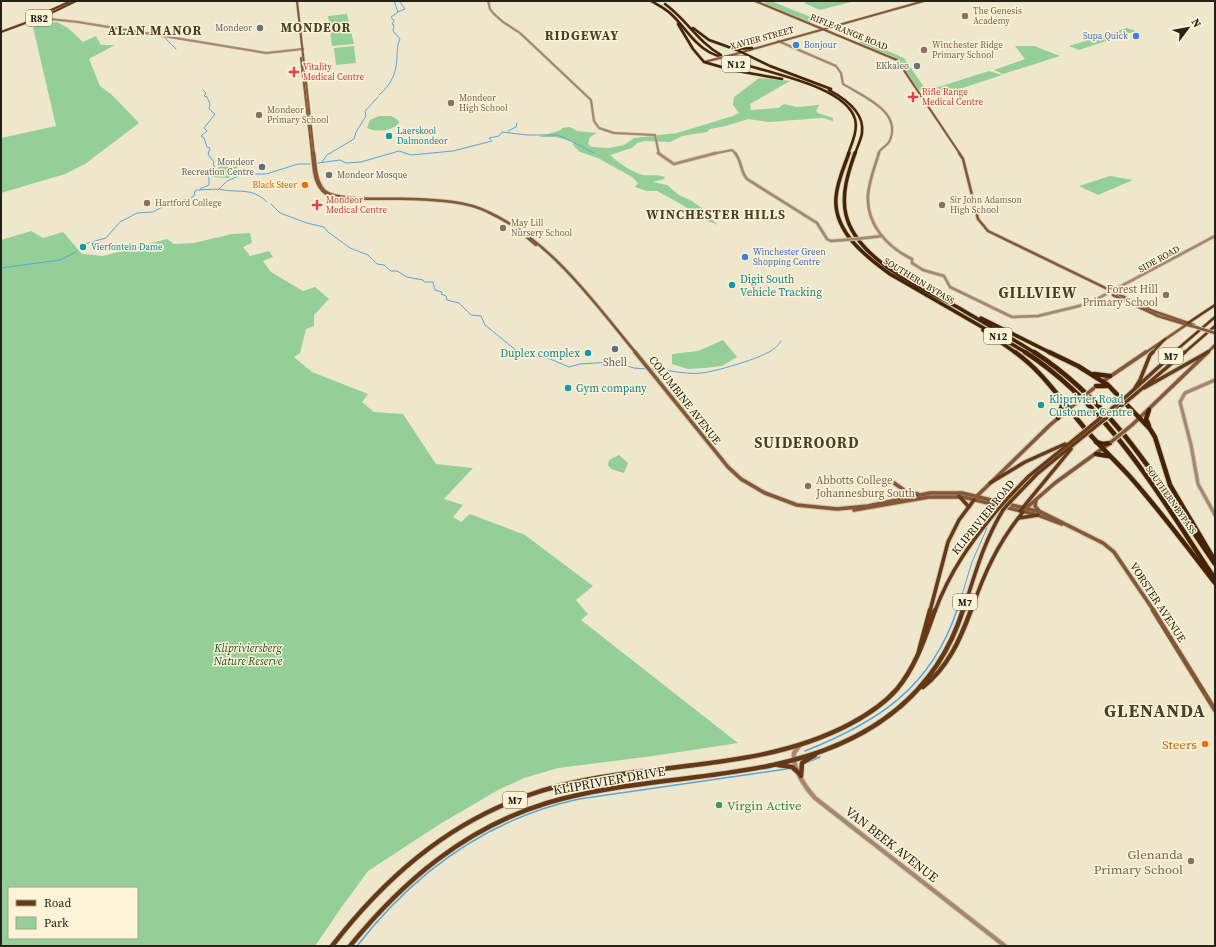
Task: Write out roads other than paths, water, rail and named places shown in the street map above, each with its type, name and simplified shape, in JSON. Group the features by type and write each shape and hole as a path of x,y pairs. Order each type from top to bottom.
{"highway":[{"name":"SOUTHERN BYPASS","path":"651,1 658,2 671,8 682,17 702,43 717,53 739,62 816,84 836,93 850,104 860,116 862,129 844,191 843,202 848,222 858,238 877,258 894,271 1033,351 1068,376 1093,398 1114,420 1130,440 1215,564"},
{"name":"SOUTHERN BYPASS","path":"658,2 674,15 697,43 714,55 740,65 808,84 838,99 852,112 856,125 855,133 837,192 837,205 840,220 854,243 871,260 890,274 1028,354 1057,375 1085,400 1106,422 1123,444 1215,579"},
{"path":"658,2 675,18 693,49 704,62 737,71 792,81 810,86 838,99"},
{"path":"682,17 703,38 741,52 772,67 824,86 841,95 850,104"},
{"path":"722,46 740,50 753,49"},
{"path":"748,56 747,53 753,49"},
{"path":"934,300 1024,358 1044,376 1068,409 1096,442 1155,506 1215,583"},
{"path":"949,303 1088,372 1112,389 1150,429"},
{"path":"1088,372 1100,376 1110,376"},
{"path":"1095,387 1104,385 1112,389"},
{"path":"1058,418 1062,406 1059,395"},
{"path":"1149,410 1146,419 1157,441 1170,486 1215,561"},
{"path":"1096,442 1103,444 1111,443"},
{"path":"1096,454 1102,454 1111,458"}],"main road":[{"name":"R82","path":"1,31 71,1"},
{"name":"R82","path":"1,31 48,16 76,1"},
{"name":"COLUMBINE AVENUE","path":"296,1 309,113 315,182 322,192 327,195 352,200 446,203 478,209 524,233 571,275 653,373 714,451 735,474 758,490 786,501 813,508 858,509 929,497 959,496 1007,502"},
{"name":"RIFLE RANGE ROAD","path":"755,1 897,60 963,159 980,223 996,236 1153,314 1175,322 1187,324"},
{"name":"XAVIER STREET","path":"753,49 924,1"},
{"name":"XAVIER STREET","path":"704,62 779,41"},
{"path":"774,43 786,44"},
{"name":"RIFLE RANGE ROAD","path":"1125,299 1187,324 1215,332"},
{"path":"918,658 925,625 948,542 953,531 975,498 1058,418 1095,387 1215,305"},
{"name":"KLIPRIVIER ROAD","path":"1135,392 1183,344 1215,318"},
{"path":"1175,322 1178,326 1176,331"},
{"name":"KLIPRIVIER ROAD","path":"800,745 848,725 882,704 903,682 914,666 951,574 960,559 1000,508 1037,474 1078,441 1083,435 1215,326"},
{"path":"1135,392 1148,358 1165,339"},
{"path":"1023,510 1111,443 1132,425 1215,345"},
{"path":"1135,392 1209,351"},
{"name":"KLIPRIVIER ROAD","path":"1007,502 1032,474 1072,441 1083,435"},
{"path":"990,483 1024,462 1072,441"},
{"path":"920,689 940,671 963,634 992,556 1004,537 1023,510 1078,441"},
{"path":"894,483 909,493 923,494"},
{"name":"COLUMBINE AVENUE","path":"841,509 923,494 953,492 975,498 1000,508"},
{"path":"959,496 966,501 969,507"},
{"path":"1018,518 1039,514 1035,506 1036,499"},
{"name":"VORSTER AVENUE","path":"1007,502 1023,510"},
{"name":"KLIPRIVIER ROAD","path":"823,750 850,739 881,721 906,702 920,689 933,673 950,645 956,631 983,545 1000,508"},
{"name":"VORSTER AVENUE","path":"1000,508 1023,510 1039,514 1065,524 1103,543 1114,552 1146,598 1215,710"},
{"name":"KLIPRIVIER DRIVE","path":"332,946 366,903 406,864 465,824 503,806 536,793 579,782 748,757 800,745"},
{"path":"776,764 792,767 800,775 804,762 823,750"},
{"name":"KLIPRIVIER DRIVE","path":"350,946 390,899 427,866 467,838 506,818 553,801 580,794 776,764 794,760 823,750"}],"street":[{"path":"488,1 490,9 493,13 503,22 520,33 591,100 593,105 594,123 598,128 619,134 655,135 657,139 658,153 674,164 730,150 740,159 746,178 817,223 826,238 831,241 882,236 871,218 868,198 879,151 889,143 891,139 892,129 890,119 882,108 843,84 841,73 836,66 779,41"},
{"path":"48,16 268,54 302,49"},
{"name":"SIDE ROAD","path":"882,236 897,251 912,260 914,265 944,276 950,287 1012,317 1038,316 1082,305 1111,292 1215,236"},
{"path":"1215,380 1183,394 1180,402 1191,445 1198,484 1215,516"},
{"path":"794,760 794,752 800,745"},
{"name":"VAN BEEK AVENUE","path":"794,760 808,790 819,802 1005,946"}],"waterway":[{"path":"394,1 398,12"},
{"path":"398,12 405,9 399,1"},
{"path":"379,95 384,91 395,72 400,39 393,31 394,25 392,24 394,21 391,17 398,12"},
{"path":"165,38 176,49"},
{"path":"200,189 209,185 209,178 207,175 212,172 212,168 215,167 213,164 214,162 208,154 210,148 207,147 204,138 201,136 207,131 204,128 215,114 209,109 210,104 207,97 204,96 206,93 203,90"},
{"path":"322,162 327,155 354,139 356,132 366,116 365,111 378,97"},
{"path":"508,131 516,127 517,123"},
{"path":"318,163 340,160 346,163 361,162 399,151 411,155 453,151 492,141 489,138 499,136 502,132 527,135 557,135 594,153"},
{"path":"219,189 227,181 243,174 266,174 298,164 310,164"},
{"path":"82,248 88,243 106,238 120,222 137,213 153,212 164,206 190,198 194,196 195,191 197,190 219,189"},
{"path":"219,189 250,192 261,197 267,202"},
{"path":"271,204 280,213 307,223 324,227 328,232 350,248 368,255 377,264 384,265 391,271 397,271 407,277 423,280 424,282 433,282 435,290 442,292 441,294 446,296 447,300 459,303 471,315 481,316 485,325 517,351 527,356 548,358 569,367 580,364 612,362 634,368 647,369"},
{"path":"1,268 60,260 76,252"},
{"path":"650,369 689,373 709,372 761,356 773,350 781,341"},
{"path":"957,611 972,562 987,528"},
{"path":"805,751 856,728 899,699 917,681 933,661 946,637 957,610"},
{"path":"808,762 820,757"},
{"path":"357,946 403,895 428,873 483,835 514,820 545,808 579,799 787,769"}],"place":[{"name":"The Genesis Academy","path":"965,16"},
{"name":"Mondeor","path":"260,28"},
{"name":"Supa Quick","path":"1136,36"},
{"name":"Bonjour","path":"796,45"},
{"name":"Winchester Ridge Primary School","path":"924,50"},
{"name":"EKkaleo","path":"917,66"},
{"name":"Vitality Medical Centre","path":"294,72"},
{"name":"Rifle Range Medical Centre","path":"913,97"},
{"name":"Mondeor High School","path":"451,103"},
{"name":"Mondeor Primary School","path":"259,115"},
{"name":"Laerskool Dalmondeor","path":"389,136"},
{"name":"Mondeor Recreation Centre","path":"262,167"},
{"name":"Mondeor Mosque","path":"329,175"},
{"name":"Black Steer","path":"305,185"},
{"name":"Hartford College","path":"147,203"},
{"name":"Mondeor Medical Centre","path":"317,205"},
{"name":"Sir John Adamson High School","path":"942,205"},
{"name":"May Lill Nursery School","path":"503,228"},
{"name":"Vierfontein Dame","path":"83,247"},
{"name":"Winchester Green Shopping Centre","path":"745,257"},
{"name":"Digit South Vehicle Tracking","path":"732,285"},
{"name":"Forest Hill Primary School","path":"1166,295"},
{"name":"Shell","path":"615,349"},
{"name":"Duplex complex","path":"588,353"},
{"name":"Gym company","path":"568,388"},
{"name":"Kliprivier Road Customer Centre","path":"1041,405"},
{"name":"Abbotts College Johannesburg South","path":"808,486"},
{"name":"Steers","path":"1205,744"},
{"name":"Virgin Active","path":"719,805"},
{"name":"Glenanda Primary School","path":"1191,861"}],"district":[{"name":"MONDEOR","path":"316,27"},
{"name":"ALAN MANOR","path":"155,30"},
{"name":"RIDGEWAY","path":"582,35"},
{"name":"WINCHESTER HILLS","path":"716,214"},
{"name":"GILLVIEW","path":"1038,293"},
{"name":"SUIDEROORD","path":"807,443"},
{"name":"GLENANDA","path":"1155,711"}],"park label":[{"name":"Klipriviersberg Nature Reserve","path":"248,654"}]}
